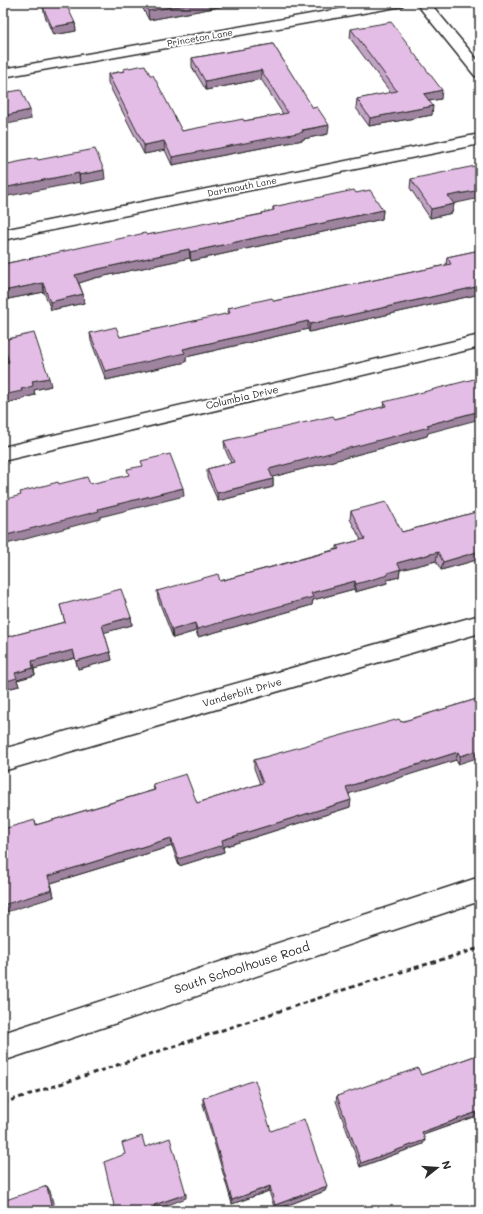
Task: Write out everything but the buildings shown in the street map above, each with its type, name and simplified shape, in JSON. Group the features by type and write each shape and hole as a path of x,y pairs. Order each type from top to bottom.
{"street":[{"name":"Princeton Lane","path":"3,73 398,3"},
{"path":"423,3 480,73"},
{"name":"Dartmouth Lane","path":"3,235 480,139"},
{"name":"Columbia Drive","path":"3,454 480,341"},
{"name":"Vanderbilt Drive","path":"3,760 480,624"},
{"name":"South Schoolhouse Road","path":"3,1047 480,889"}],"path":[{"path":"3,1103 355,986 480,948"}]}
